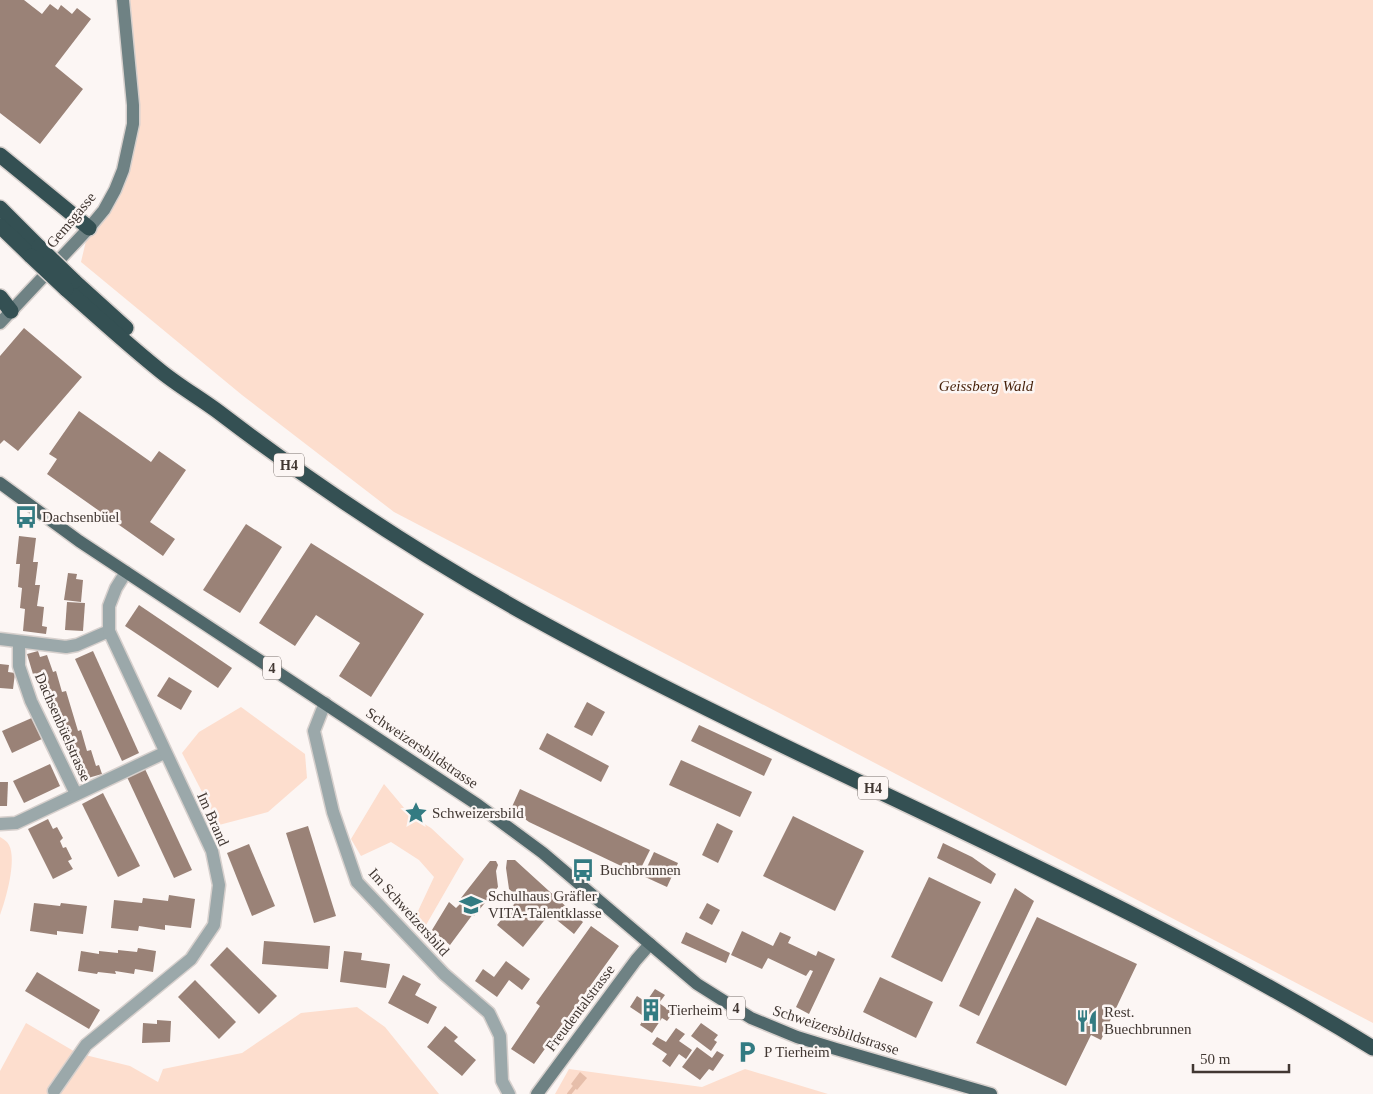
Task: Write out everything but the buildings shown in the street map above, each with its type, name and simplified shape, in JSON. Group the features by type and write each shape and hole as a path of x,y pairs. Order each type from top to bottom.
{"highway":[{"path":"0,155 90,228"},
{"name":"H4","path":"0,208 35,252"},
{"name":"H4","path":"0,226 35,252 161,372 348,506 458,575 615,662 1139,916 1288,997 1373,1048"},
{"path":"0,297 11,311"}],"main road":[{"name":"Schweizersbildstrasse","path":"0,483 72,536 478,805 543,853 697,984 751,1018 797,1037 991,1094"}],"street":[{"name":"Gemsgasse","path":"0,323 90,228 104,210 123,170 132,124 133,105 123,0"},
{"name":"Im Brand","path":"54,1091 86,1045 191,959 214,926 219,885 212,851 164,753 109,631 109,606 116,588 126,572"},
{"path":"0,640 66,647 78,645 109,631"},
{"name":"Dachsenbüelstrasse","path":"19,643 19,666 31,701 76,794"},
{"name":"Im Schweizersbild","path":"325,703 314,731 333,812 357,882 444,974 489,1014 500,1036 502,1081 509,1094"},
{"name":"Dachsenbüelstrasse","path":"0,824 16,823 164,753"},
{"name":"Freudentalstrasse","path":"537,1094 630,968 650,944"}],"green space":[{"name":"Geissberg Wald","path":"123,0 1373,0 1373,1023 394,512 242,395 81,262 89,228 104,210 129,146"},
{"path":"241,707 305,754 307,778 268,812 219,825 182,753 199,732"},
{"path":"384,784 410,815 431,828 464,859 422,932 411,926 434,877 419,860 391,842 361,856 351,839"},
{"path":"0,837 9,845 12,860 8,890 0,915"},
{"path":"357,1007 385,1027 439,1094 0,1094 0,1071 26,1023 77,1053 130,1066 158,1082 163,1069 242,1053 301,1013"},
{"path":"569,1069 702,1087 745,1069 828,1094 555,1094"}],"shaded area":[{"path":"580,1072 587,1078 577,1090 571,1084"}],"waterway":[{"path":"569,1094 577,1084"}],"place":[{"name":"Dachsenbüel","path":"26,517"},
{"name":"Schweizersbild","path":"416,813"},
{"name":"Buchbrunnen","path":"583,870"},
{"name":"Schulhaus Gräfler VITA-Talentklasse","path":"471,905"},
{"name":"Tierheim","path":"651,1010"},
{"name":"Rest. Buechbrunnen","path":"1087,1021"},
{"name":"P Tierheim","path":"747,1052"}]}
